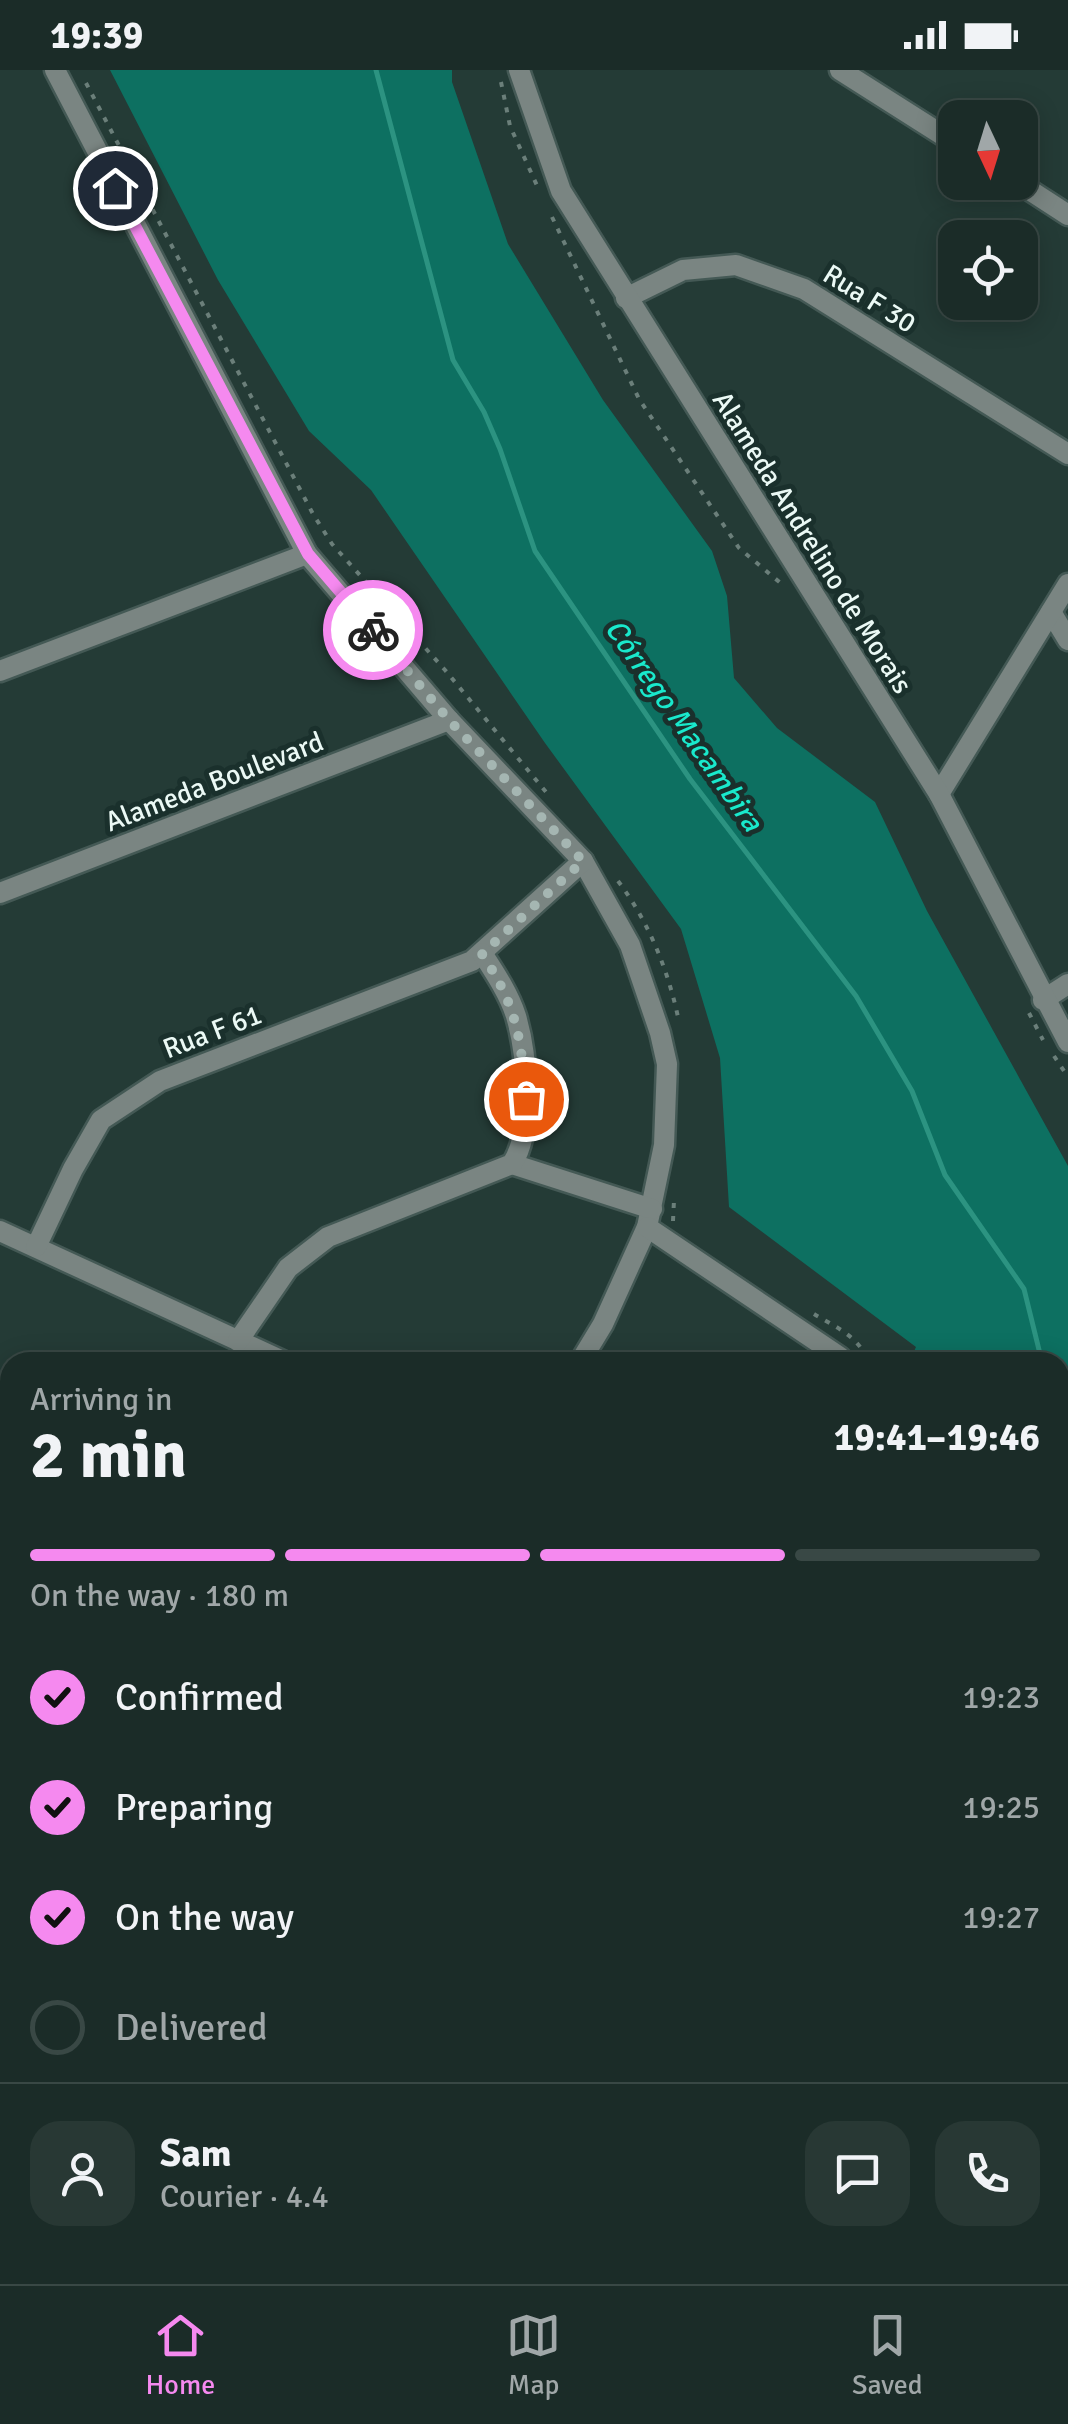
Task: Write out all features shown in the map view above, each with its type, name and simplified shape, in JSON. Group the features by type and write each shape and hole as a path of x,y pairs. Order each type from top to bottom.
{"street":[{"path":"55,70 308,554 449,720 583,861 630,945 667,1064 664,1144 649,1218 603,1324 586,1352"},
{"name":"Alameda Andrelino de Morais","path":"518,70 560,191 939,794 1034,1001 1068,1042"},
{"path":"840,70 938,132"},
{"path":"1038,196 1068,215"},
{"name":"Rua F 30","path":"626,298 683,270 736,265 804,289 1068,454"},
{"path":"0,671 308,554"},
{"path":"939,794 1068,584"},
{"path":"1050,612 1068,640"},
{"name":"Alameda Boulevard","path":"0,892 449,720"},
{"name":"Rua F 61","path":"36,1247 72,1169 102,1120 130,1100 160,1081 472,961 583,861"},
{"path":"238,1341 288,1268 328,1238 512,1164 522,1144 523,1064 516,1016 501,982 482,954"},
{"path":"1034,1001 1068,984"},
{"path":"512,1164 649,1218 833,1352"},
{"path":"0,1230 262,1352"}],"path":[{"path":"500,70 510,126 544,199"},
{"path":"551,214 640,399 739,548 786,588"},
{"path":"1034,1001 1040,1035 1068,1077"}],"green space":[{"path":"110,70 452,70 452,82 508,244 603,400 712,551 727,596 734,678 777,728 875,802 927,911 1068,1166 1068,1352 914,1352 916,1347 729,1207 720,1058 681,929 545,743 371,490 309,431 218,280"}],"waterway":[{"name":"Córrego Macambira","path":"376,70 453,360 484,412 500,449 535,551 690,779 856,996 912,1091 945,1175 1024,1289 1040,1352"}],"way so far":[{"path":"373,630 449,720 583,861 482,954 501,982 516,1016 526,1099"}],"route":[{"path":"115,188 308,554 373,630"}]}
